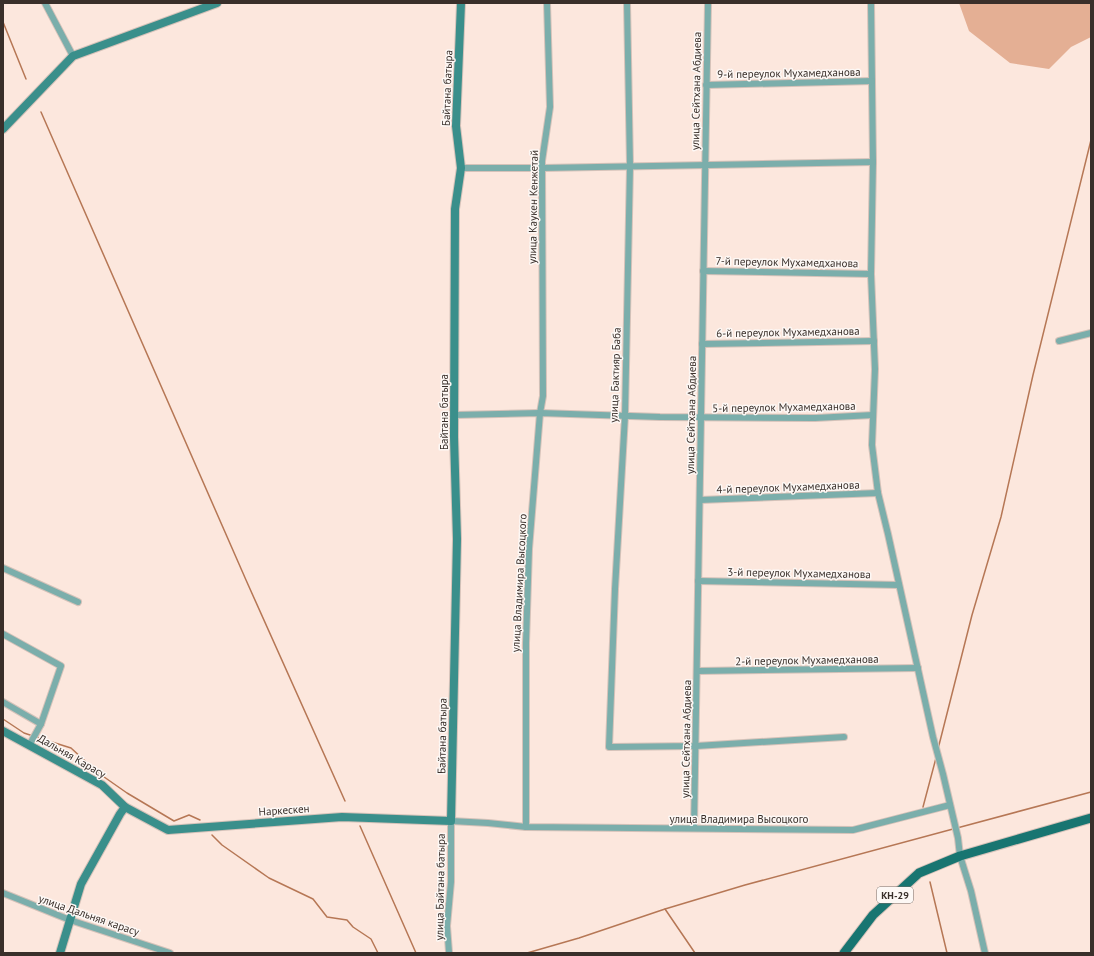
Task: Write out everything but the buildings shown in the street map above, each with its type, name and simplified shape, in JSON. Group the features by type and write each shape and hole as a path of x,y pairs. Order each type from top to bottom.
{"main road":[{"name":"КН-29","path":"844,953 873,915 919,873 960,856 1091,818"}],"street":[{"path":"45,3 74,56"},
{"path":"3,129 74,56 217,3"},
{"name":"Байтана батыра","path":"451,821 457,539 454,415 455,209 461,168 456,126 461,3"},
{"name":"улица Каукен Кенжетай","path":"540,413 543,396 542,161 550,107 547,3"},
{"name":"улица Бактияр Баба","path":"627,3 630,166 625,416 615,588 609,747 696,746"},
{"name":"улица Сейтхана Абдиева","path":"694,828 708,3"},
{"path":"871,3 873,162 871,274 875,369 872,445 878,493 933,737 958,838 960,856 985,953"},
{"name":"9-й переулок Мухамедханова","path":"706,85 872,81"},
{"path":"461,168 873,162"},
{"name":"7-й переулок Мухамедханова","path":"703,271 871,274"},
{"path":"1059,341 1091,333"},
{"name":"6-й переулок Мухамедханова","path":"702,344 874,341"},
{"name":"5-й переулок Мухамедханова","path":"454,415 540,413 701,418 815,418 873,415"},
{"name":"улица Владимира Высоцкого","path":"526,828 526,643 529,549 540,413"},
{"name":"4-й переулок Мухамедханова","path":"700,500 878,493"},
{"path":"3,568 78,602"},
{"name":"3-й переулок Мухамедханова","path":"698,581 899,585"},
{"path":"3,634 61,666 40,726 30,744"},
{"name":"2-й переулок Мухамедханова","path":"697,672 918,668"},
{"path":"3,702 40,726"},
{"name":"Дальняя Карасу","path":"3,731 30,744 102,785 125,807"},
{"path":"696,746 844,737"},
{"name":"улица Владимира Высоцкого","path":"451,821 488,823 526,828 853,830 950,805"},
{"path":"60,953 82,884 125,807"},
{"name":"Наркескен","path":"125,807 168,830 342,817 451,821"},
{"name":"улица Байтана батыра","path":"449,952 447,926 451,882 451,821"},
{"name":"улица Дальняя карасу","path":"3,893 70,920 170,953"}],"shaded area":[{"path":"959,3 1091,3 1091,37 1071,47 1049,69 1010,63 969,31"}],"waterway":[{"path":"3,22 26,79"},
{"path":"41,112 246,580 345,801"},
{"path":"938,749 972,615 1001,517 1033,375 1091,140"},
{"path":"3,719 24,733 33,736"},
{"path":"36,737 71,748 97,772 127,793 174,821 189,815 200,820"},
{"path":"923,807 936,758"},
{"path":"957,828 1091,792"},
{"path":"360,826 416,953"},
{"path":"527,953 745,885 953,829"},
{"path":"212,835 222,845 269,878 313,899 327,917 347,920 353,927 371,939 378,953"},
{"path":"930,882 947,953"},
{"path":"665,909 695,953"}]}
